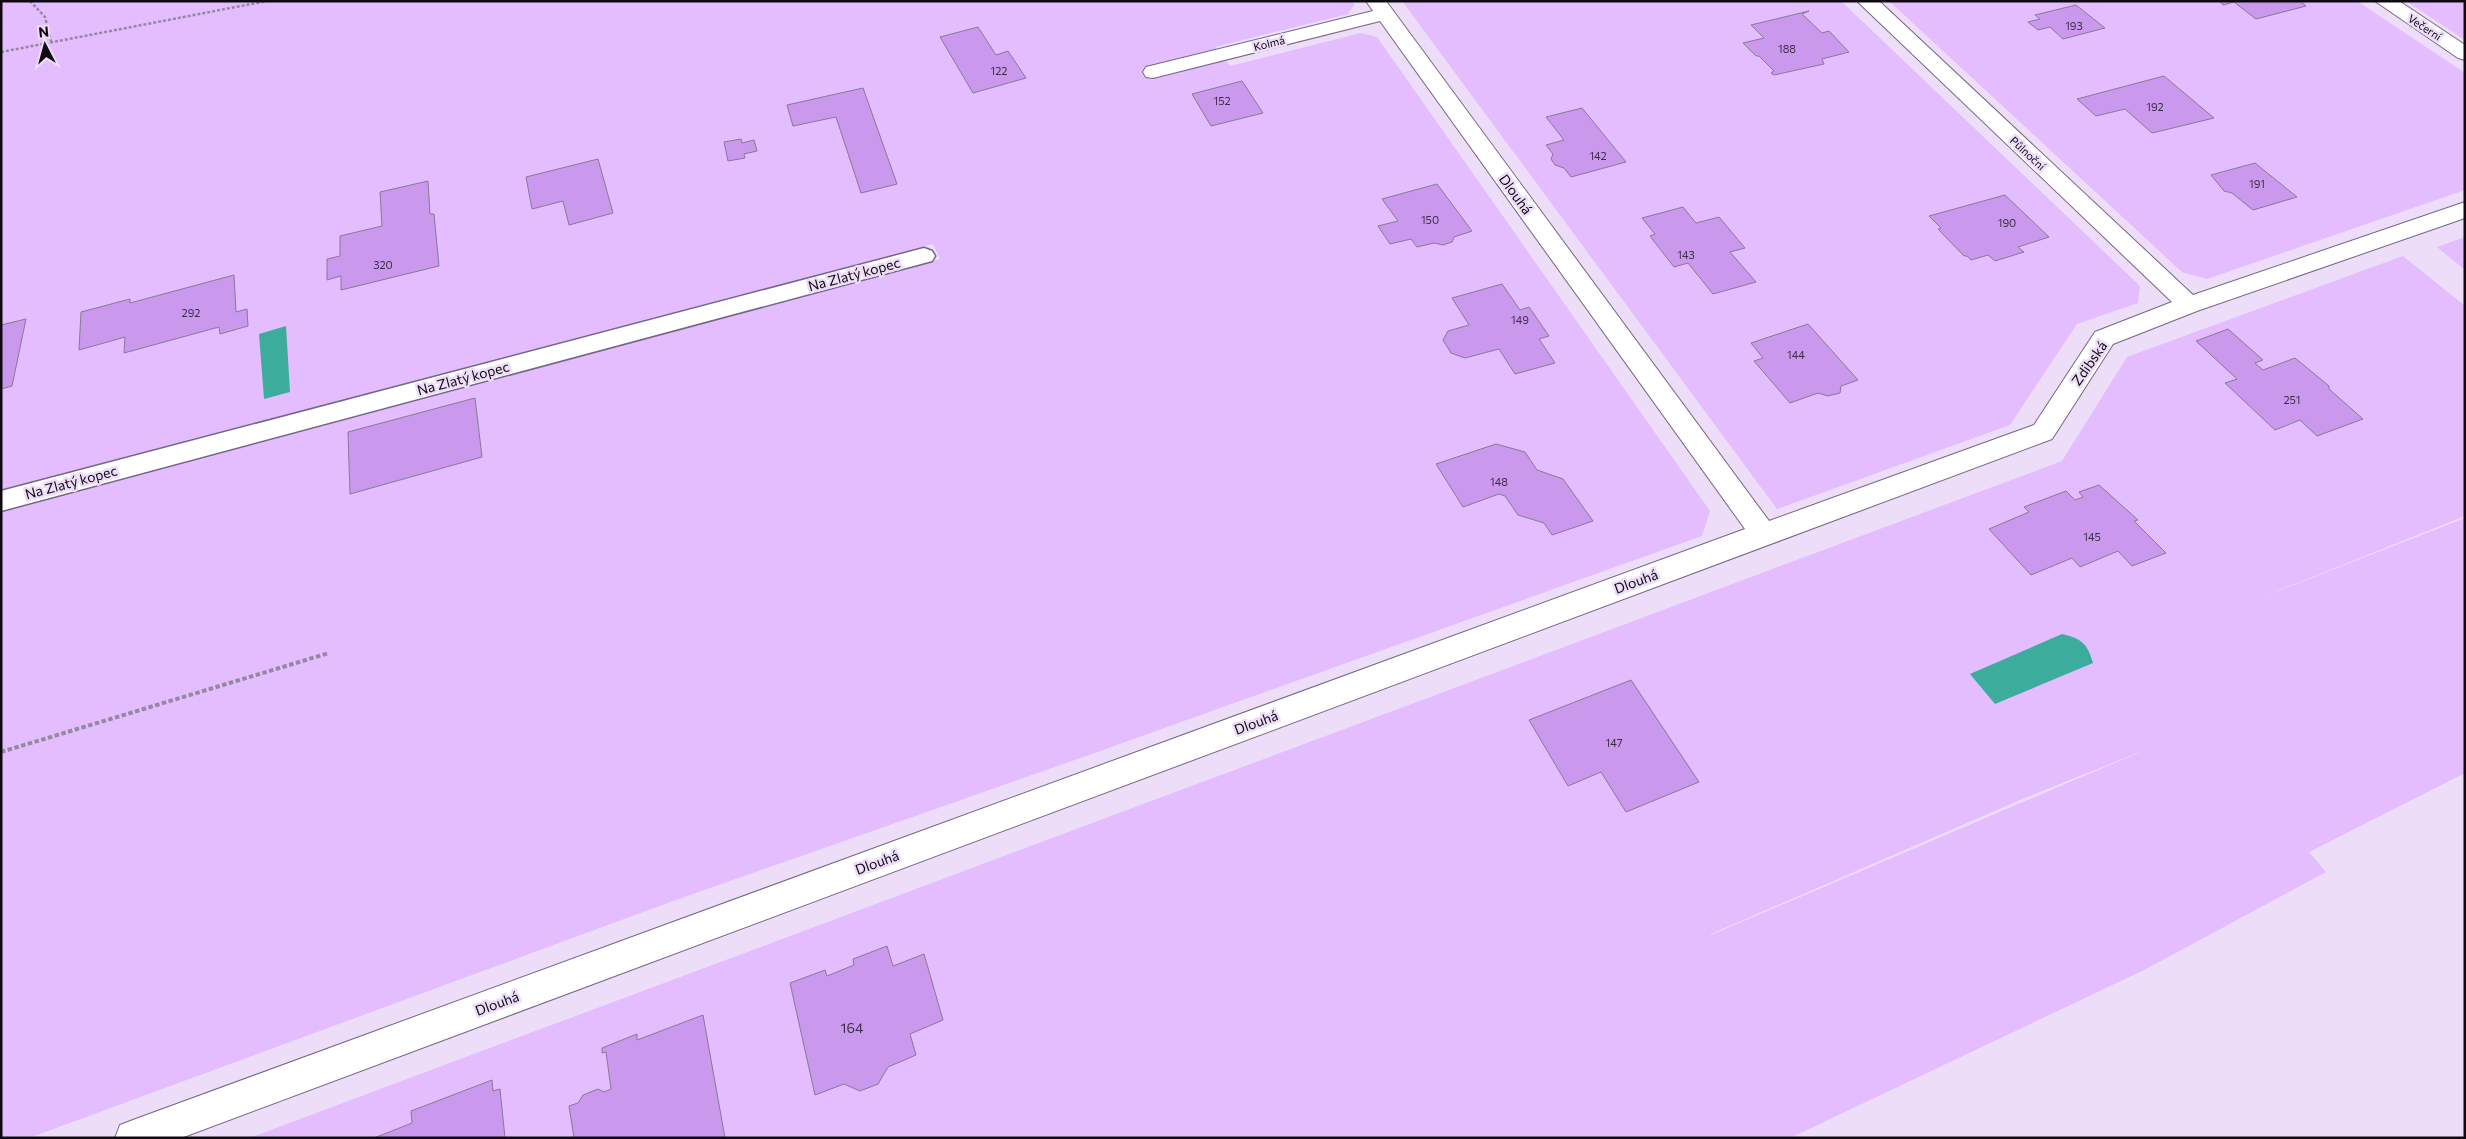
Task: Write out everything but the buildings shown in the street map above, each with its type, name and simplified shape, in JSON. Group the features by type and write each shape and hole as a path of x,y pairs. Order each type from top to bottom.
{"street":[{"name":"Půlnoční","path":"1867,1 2189,305"},
{"name":"Večerní","path":"2384,1 2465,54"},
{"name":"Kolmá","path":"1153,72 1381,8"},
{"name":"Dlouhá","path":"133,1138 1763,534 1381,8"},
{"name":"Zdibská","path":"1763,534 2043,432 2104,338 2189,305 2465,210"}],"lane":[{"name":"Na Zlatý kopec","path":"1,501 924,256"}],"path":[{"path":"30,1 45,17 51,41"},
{"path":"1,52 267,1"},
{"path":"1,752 329,653"}],"shaded area":[{"path":"1,1 1352,1 1354,5 1348,14 1215,47 1230,66 1361,33 1377,37 1710,511 1702,536 673,901 29,1138 1,1138 1,511 940,259 933,244 1,491"},
{"path":"1402,1 1841,1 2140,286 2138,303 2077,324 2010,425 1777,509"},
{"path":"1889,1 2357,1 2465,73 2465,190 2207,279 2182,272"},
{"path":"2406,1 2465,1 2465,40"},
{"path":"2465,237 2465,270 2437,247"},
{"path":"2403,256 2465,306 2465,516 2245,604 2465,518 2465,773 2309,852 2326,872 2146,969 1790,1138 249,1138 2062,461 2127,357","holes":["2152,747 1711,935 2020,800"]},
{"path":"286,326 290,392 264,399 259,334"},
{"path":"2062,634 2083,643 2093,663 1995,704 1970,674"}]}
